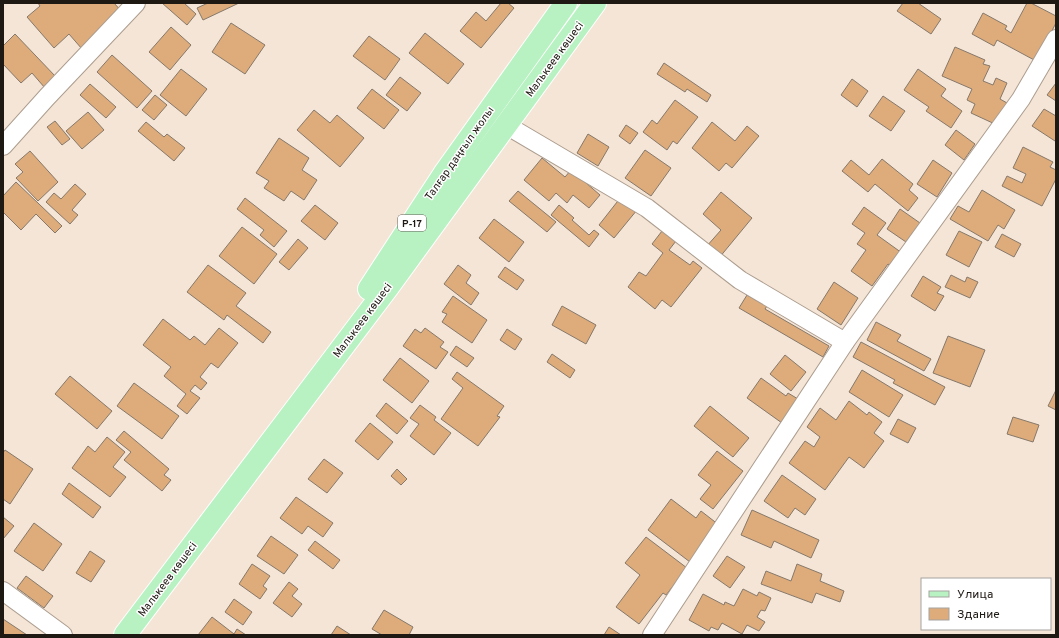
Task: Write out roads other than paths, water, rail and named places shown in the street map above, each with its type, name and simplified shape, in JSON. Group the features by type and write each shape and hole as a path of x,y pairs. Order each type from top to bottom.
{"main road":[{"name":"Талғар даңғыл жолы","path":"266,448 444,174 566,3"},
{"name":"Малькеев көшесі","path":"126,635 388,287 595,3"}],"street":[{"path":"3,146 136,3"},
{"path":"652,635 845,342 1021,99 1056,38"},
{"path":"506,125 647,208 740,280 845,342"},
{"path":"3,591 63,635"}]}
